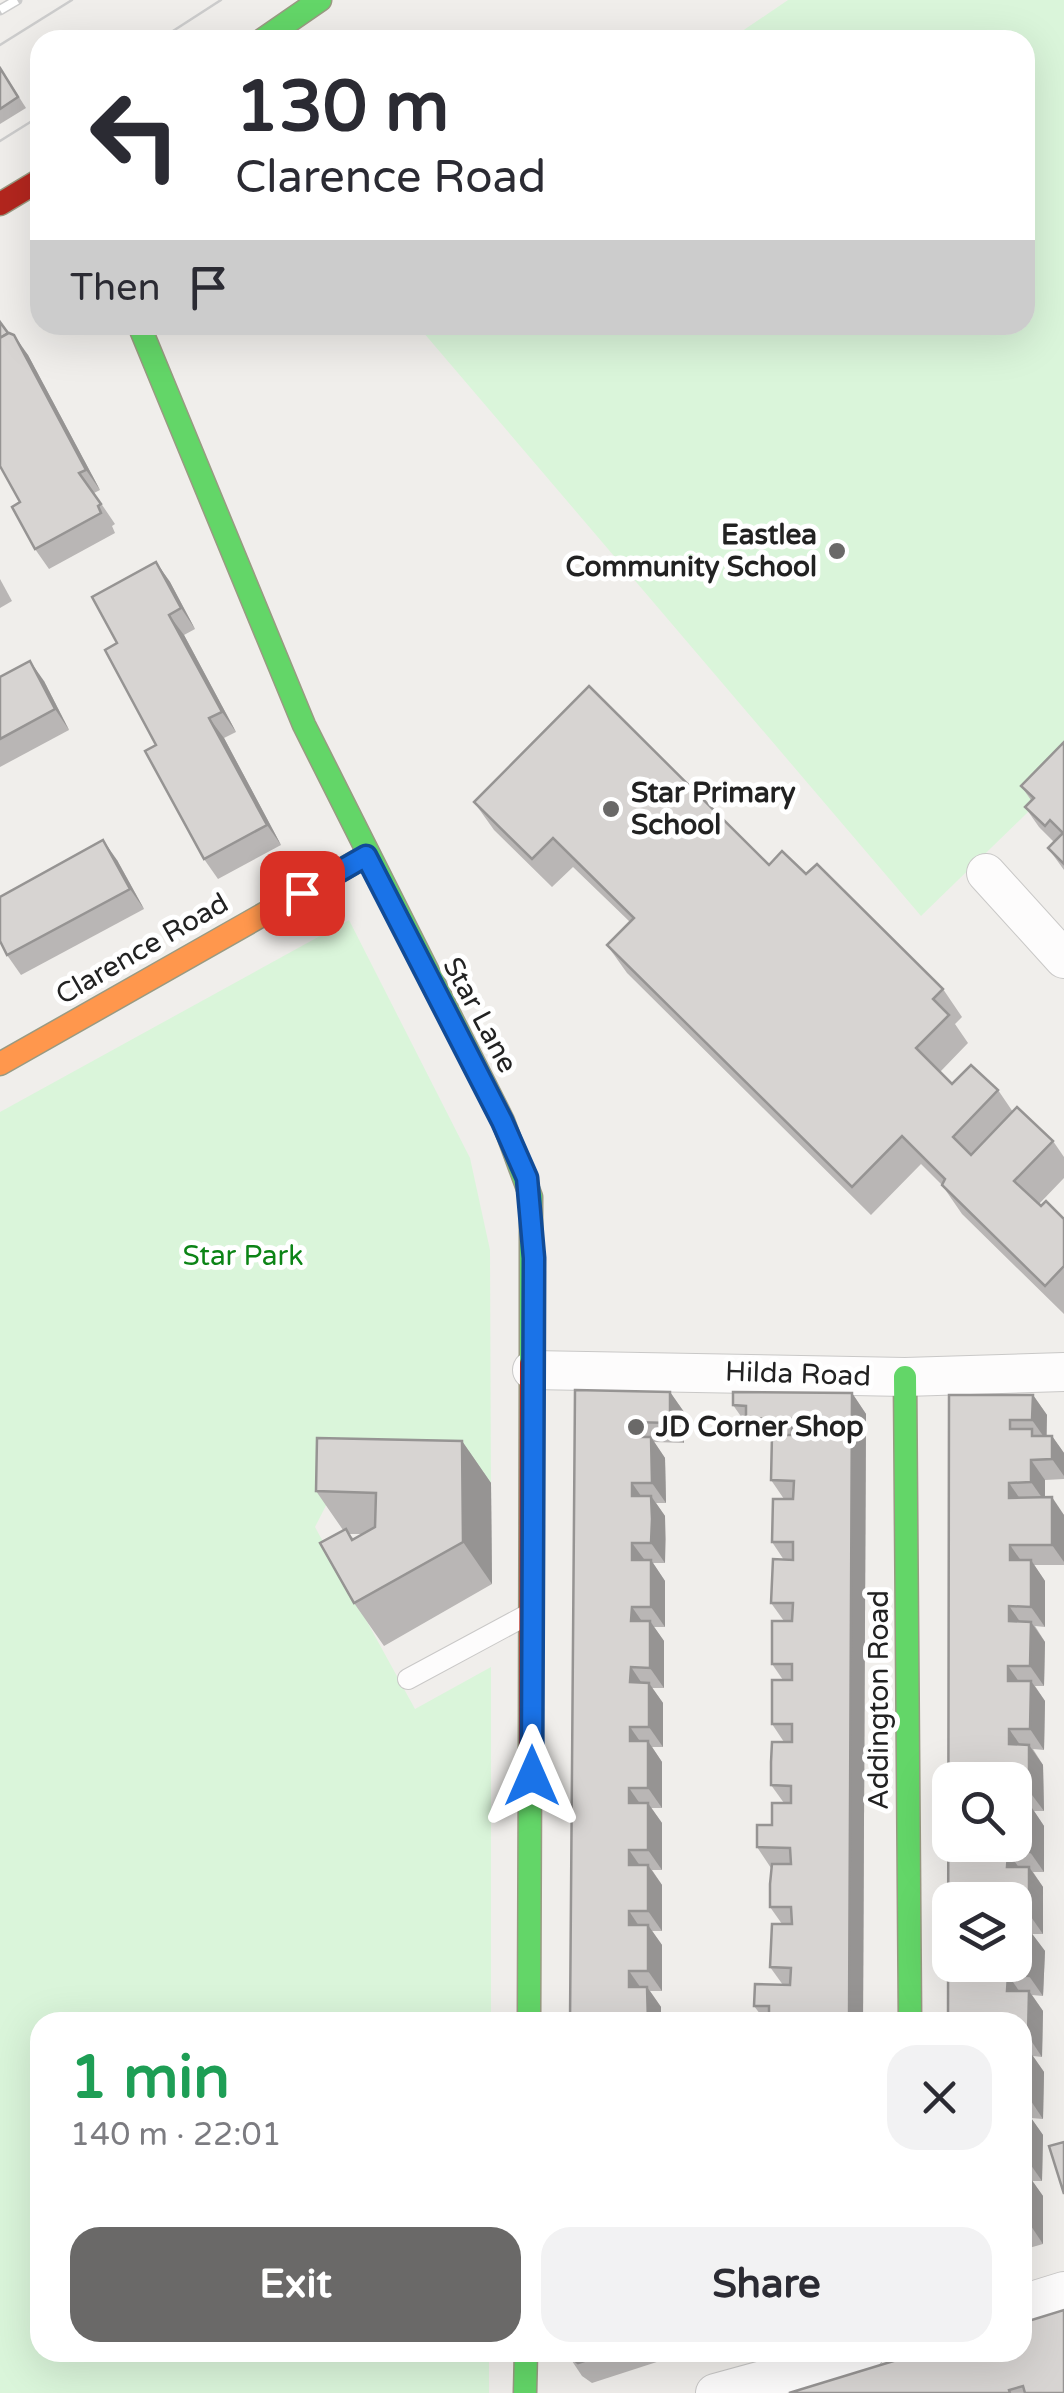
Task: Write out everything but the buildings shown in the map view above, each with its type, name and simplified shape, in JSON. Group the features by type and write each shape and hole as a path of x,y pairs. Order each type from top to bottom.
{"street":[{"path":"276,30 320,0"},
{"path":"0,204 30,186"},
{"name":"Star Lane","path":"143,335 208,502 366,856 502,1121 527,1178 534,1258 529,2012"},
{"name":"Clarence Road","path":"0,1064 366,856"},
{"path":"986,874 1064,959"},
{"name":"Hilda Road","path":"532,1370 905,1377 1064,1372"},
{"name":"Addington Road","path":"905,1377 910,2012"},
{"path":"1032,2301 1064,2290"},
{"path":"525,2393 526,2362"},
{"path":"715,2393 828,2362"}],"lane":[{"path":"408,1680 533,1612"}],"green space":[{"name":"Eastlea Community School","path":"788,0 1064,0 1064,777 921,916 426,335 1035,335 1035,30 744,30"},
{"name":"Star Park","path":"349,920 470,1158 490,1250 491,1483 339,1480 315,1527 415,1709 491,1667 491,2012 30,2012 30,2362 489,2362 489,2393 0,2393 0,1112"}],"tram line":[{"path":"0,45 72,0"},
{"path":"174,30 221,0"},
{"path":"0,141 30,122"}],"railway":[{"path":"0,10 17,0"}],"traffic: fast":[{"path":"276,30 320,0"},
{"path":"143,335 304,725 503,1121 531,1197 531,1364"},
{"path":"905,1377 910,2012"},
{"path":"529,2012 530,1761"},
{"path":"525,2393 526,2362"}],"traffic: slow":[{"path":"0,1064 366,856"}],"traffic: jam":[{"path":"0,204 30,186"},
{"path":"530,1761 531,1364"}],"place":[{"name":"Eastlea Community School","path":"837,551"},
{"name":"Star Primary School","path":"611,809"},
{"name":"JD Corner Shop","path":"636,1427"}],"route":[{"path":"302,893 366,856 502,1121 527,1178 534,1258 532,1776"}]}
